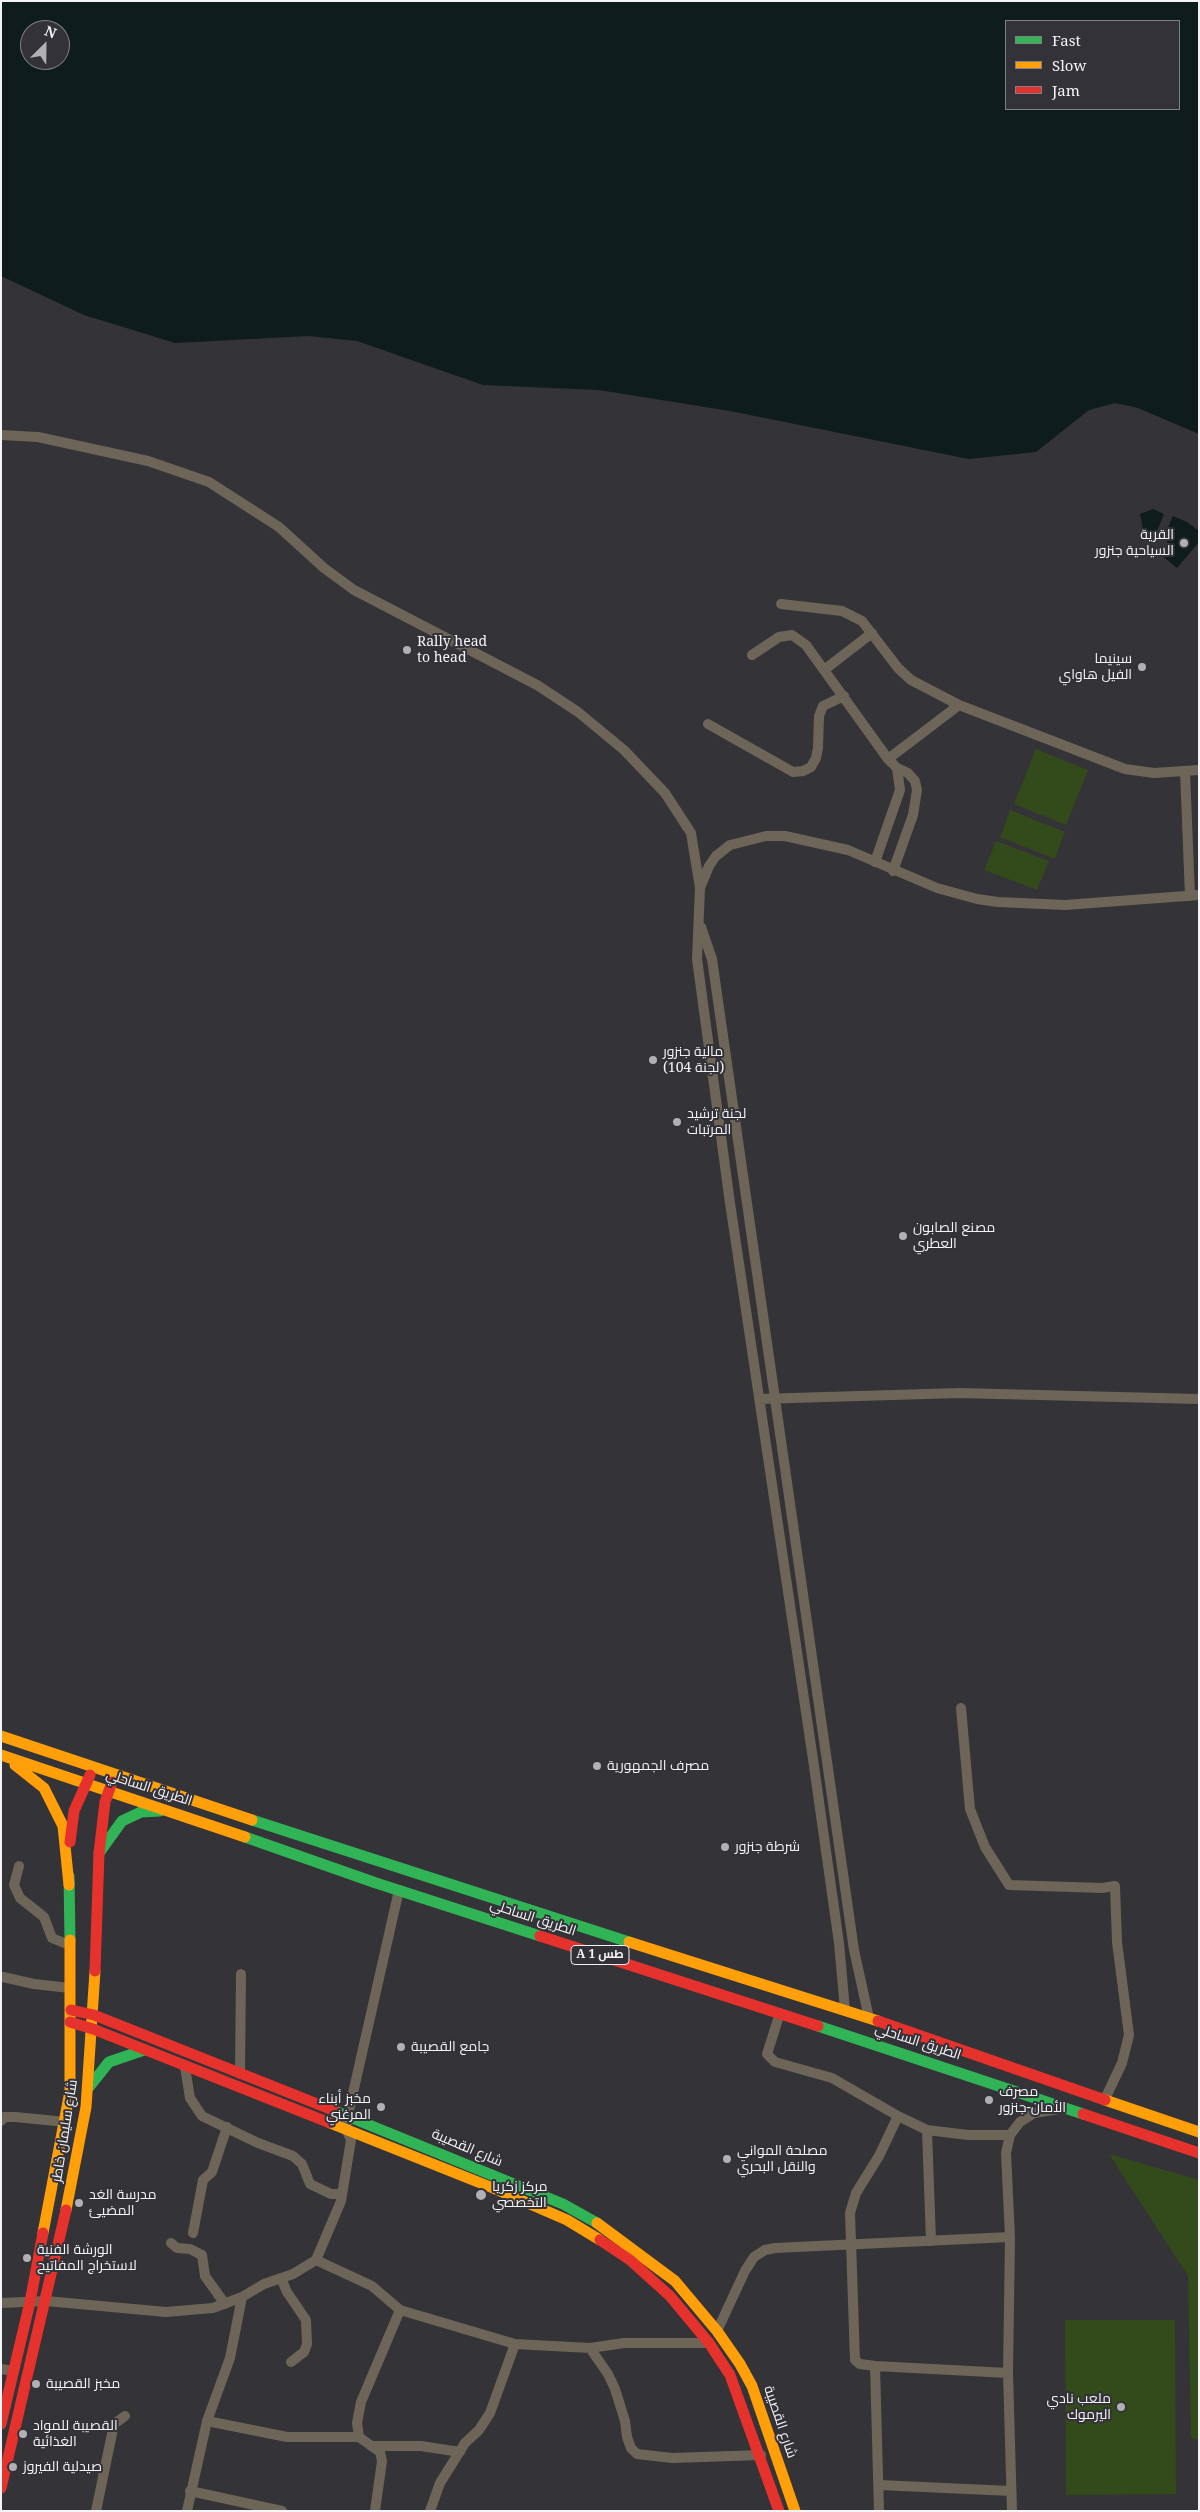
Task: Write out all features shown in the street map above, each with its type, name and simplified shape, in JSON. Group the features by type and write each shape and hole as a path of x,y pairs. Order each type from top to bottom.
{"main road":[{"name":"الطريق الساحلي","path":"1,1736 394,1866 845,2010 1199,2132"},
{"name":"الطريق الساحلي","path":"1,1756 182,1815 399,1890 1068,2107 1199,2153"},
{"path":"1,1756 22,1769 44,1788 62,1826 69,1886"},
{"name":"شارع سليمان خاطر","path":"1,2424 30,2302 66,2122 70,2091 69,1886 71,1824 93,1767"},
{"name":"شارع سليمان خاطر","path":"1,2488 76,2168 89,2088 94,2015 99,1853 108,1791 116,1775"},
{"path":"99,1853 122,1821 132,1815 153,1810 182,1815"},
{"name":"شارع القصيبة","path":"71,2010 94,2015 348,2115 563,2204 594,2220 675,2281 717,2331 740,2364 752,2386 795,2511"},
{"path":"70,2022 93,2028 568,2220 607,2244 649,2276 670,2296 709,2343 730,2376 779,2511"},
{"path":"89,2088 109,2062 117,2057 144,2050"}],"street":[{"path":"1,435 38,437 148,461 209,482 278,527 324,568 354,590 537,685 578,712 608,737 665,793 691,833 700,888 696,960 839,1943 845,2010"},
{"path":"782,604 842,611 862,622 898,668 911,680 959,705 1125,770 1154,773 1199,770"},
{"path":"824,670 872,633"},
{"path":"752,655 780,637 792,635 806,645 888,759 897,768 908,773 915,782 917,790 913,815 893,871"},
{"path":"708,724 794,772 803,772 811,767 816,758 819,716 823,706 844,696"},
{"path":"888,759 959,705"},
{"path":"875,862 900,790 897,768"},
{"path":"700,888 709,866 716,856 730,845 766,836 785,836 819,842 848,850 893,871 937,888 977,899 998,902 1064,905 1195,896 1185,771"},
{"path":"699,922 712,959 854,1950 869,2018"},
{"path":"706,1031 721,1028"},
{"path":"743,1288 758,1286"},
{"path":"759,1399 959,1394 1199,1399"},
{"path":"961,1708 970,1809 985,1846 1009,1885 1102,1888 1115,1886 1117,1942 1129,2035 1122,2063 1105,2099"},
{"path":"19,1866 14,1885 20,1898 42,1914 52,1938 70,1945"},
{"path":"1,2303 46,2301 166,2312 199,2311 242,2297 257,2287 293,2274 316,2260 342,2194 351,2140 346,2129 348,2115 399,1890"},
{"path":"240,2074 241,1974"},
{"path":"3,1976 34,1984 70,1988"},
{"path":"780,2013 769,2044 767,2054 770,2059 832,2078 898,2116 927,2130 968,2134 1010,2135"},
{"path":"185,2066 190,2098 202,2116 258,2143 293,2156 302,2164 310,2184 331,2194 342,2194"},
{"path":"1012,2511 1008,2373 1010,2237 1006,2153 1010,2135 1020,2122 1034,2113 1068,2107"},
{"path":"1,2121 4,2117 15,2116 66,2122"},
{"path":"898,2116 879,2156 852,2203 850,2213 854,2356 860,2364 875,2366 1008,2373"},
{"path":"193,2233 203,2180 212,2172 228,2127"},
{"path":"927,2130 931,2241"},
{"path":"717,2331 754,2257 775,2248 852,2246 1010,2237"},
{"path":"171,2243 178,2248 190,2249 202,2255 205,2276 225,2304"},
{"path":"316,2260 372,2286 400,2310 515,2344 590,2348 624,2343 709,2343"},
{"path":"281,2278 287,2292 306,2320 307,2344 304,2352 291,2362"},
{"path":"187,2511 207,2421 230,2358 242,2297"},
{"path":"359,2437 357,2423 360,2408 400,2310"},
{"path":"430,2511 440,2484 460,2452 490,2413 515,2344"},
{"path":"590,2348 612,2381 625,2421 626,2437 631,2448 637,2454 672,2458 760,2455"},
{"path":"875,2366 879,2511"},
{"path":"1,2369 14,2371"},
{"path":"96,2511 114,2424 125,2416"},
{"path":"207,2421 287,2437 359,2437 380,2452 382,2461 375,2511"},
{"path":"371,2446 421,2446 460,2452"},
{"path":"879,2485 1011,2491"},
{"path":"190,2491 282,2511"}],"green space":[{"path":"1036,749 1088,770 1066,825 1014,804"},
{"path":"1010,810 1065,832 1055,859 1000,837"},
{"path":"996,841 1049,861 1037,890 984,870"},
{"path":"1109,2154 1199,2180 1199,2440 1191,2438 1188,2276"},
{"name":"ملعب نادي اليرموك","path":"1065,2320 1175,2320 1176,2494 1066,2495"}],"shaded area":[{"path":"1,1 1199,1 1199,434 1138,408 1115,403 1089,410 1036,452 969,459 730,411 599,390 483,385 357,341 308,336 175,343 84,315 1,276"},
{"path":"1153,509 1164,514 1154,538 1144,534 1140,514"},
{"name":"القرية السياحية جنزور","path":"1173,516 1187,522 1199,531 1199,542 1177,568 1160,554 1169,543 1163,539"}],"traffic: fast":[{"path":"99,1853 122,1821 141,1812 160,1811"},
{"path":"252,1820 629,1942"},
{"path":"245,1837 376,1883 540,1936"},
{"path":"69,1876 70,1940"},
{"path":"818,2026 1083,2114"},
{"path":"89,2087 109,2062 144,2050"},
{"path":"335,2111 563,2204 597,2223"}],"traffic: slow":[{"path":"1,1736 252,1820"},
{"path":"1,1755 245,1837"},
{"path":"15,1765 44,1788 63,1826 69,1885"},
{"path":"43,2233 70,2091 70,1940"},
{"path":"629,1942 878,2021"},
{"path":"66,2210 86,2107 95,1971"},
{"path":"1105,2100 1199,2132"},
{"path":"330,2123 493,2188 567,2220 600,2240"},
{"path":"597,2223 675,2281 717,2331 740,2364 752,2386 795,2511"}],"traffic: jam":[{"path":"70,1842 74,1811 90,1775"},
{"path":"95,1971 99,1853 105,1802 112,1782"},
{"path":"540,1936 818,2026"},
{"path":"71,2010 94,2015 335,2111"},
{"path":"878,2021 1105,2100"},
{"path":"70,2022 93,2029 330,2123"},
{"path":"1083,2114 1199,2153"},
{"path":"1,2488 66,2210"},
{"path":"1,2424 30,2302 43,2233"},
{"path":"600,2240 630,2260 670,2296 709,2343 730,2375 779,2511"}],"place":[{"name":"القرية السياحية جنزور","path":"1184,543"},
{"name":"Rally head to head","path":"407,650"},
{"name":"سينيما الفيل هاواي","path":"1142,667"},
{"name":"مالية جنزور (لجنة 104)","path":"653,1060"},
{"name":"لجنة ترشيد المرتبات","path":"677,1122"},
{"name":"مصنع الصابون العطري","path":"903,1236"},
{"name":"مصرف الجمهورية","path":"597,1766"},
{"name":"شرطة جنزور","path":"725,1847"},
{"name":"جامع القصيبة","path":"401,2047"},
{"name":"مصرف الأمان-جنزور","path":"989,2100"},
{"name":"مخبز أبناء المرغني","path":"381,2107"},
{"name":"مصلحة المواني والنقل البحري","path":"727,2159"},
{"name":"مركز زكريا التخصصي","path":"481,2195"},
{"name":"مدرسة الغد المضيئ","path":"79,2203"},
{"name":"الورشة الفنية لاستخراج المفاتيح","path":"27,2258"},
{"name":"مخبز القصيبة","path":"36,2384"},
{"name":"ملعب نادي اليرموك","path":"1121,2407"},
{"name":"القصيبة للمواد الغذائية","path":"23,2434"},
{"name":"صيدلية الفيروز","path":"13,2467"}]}
